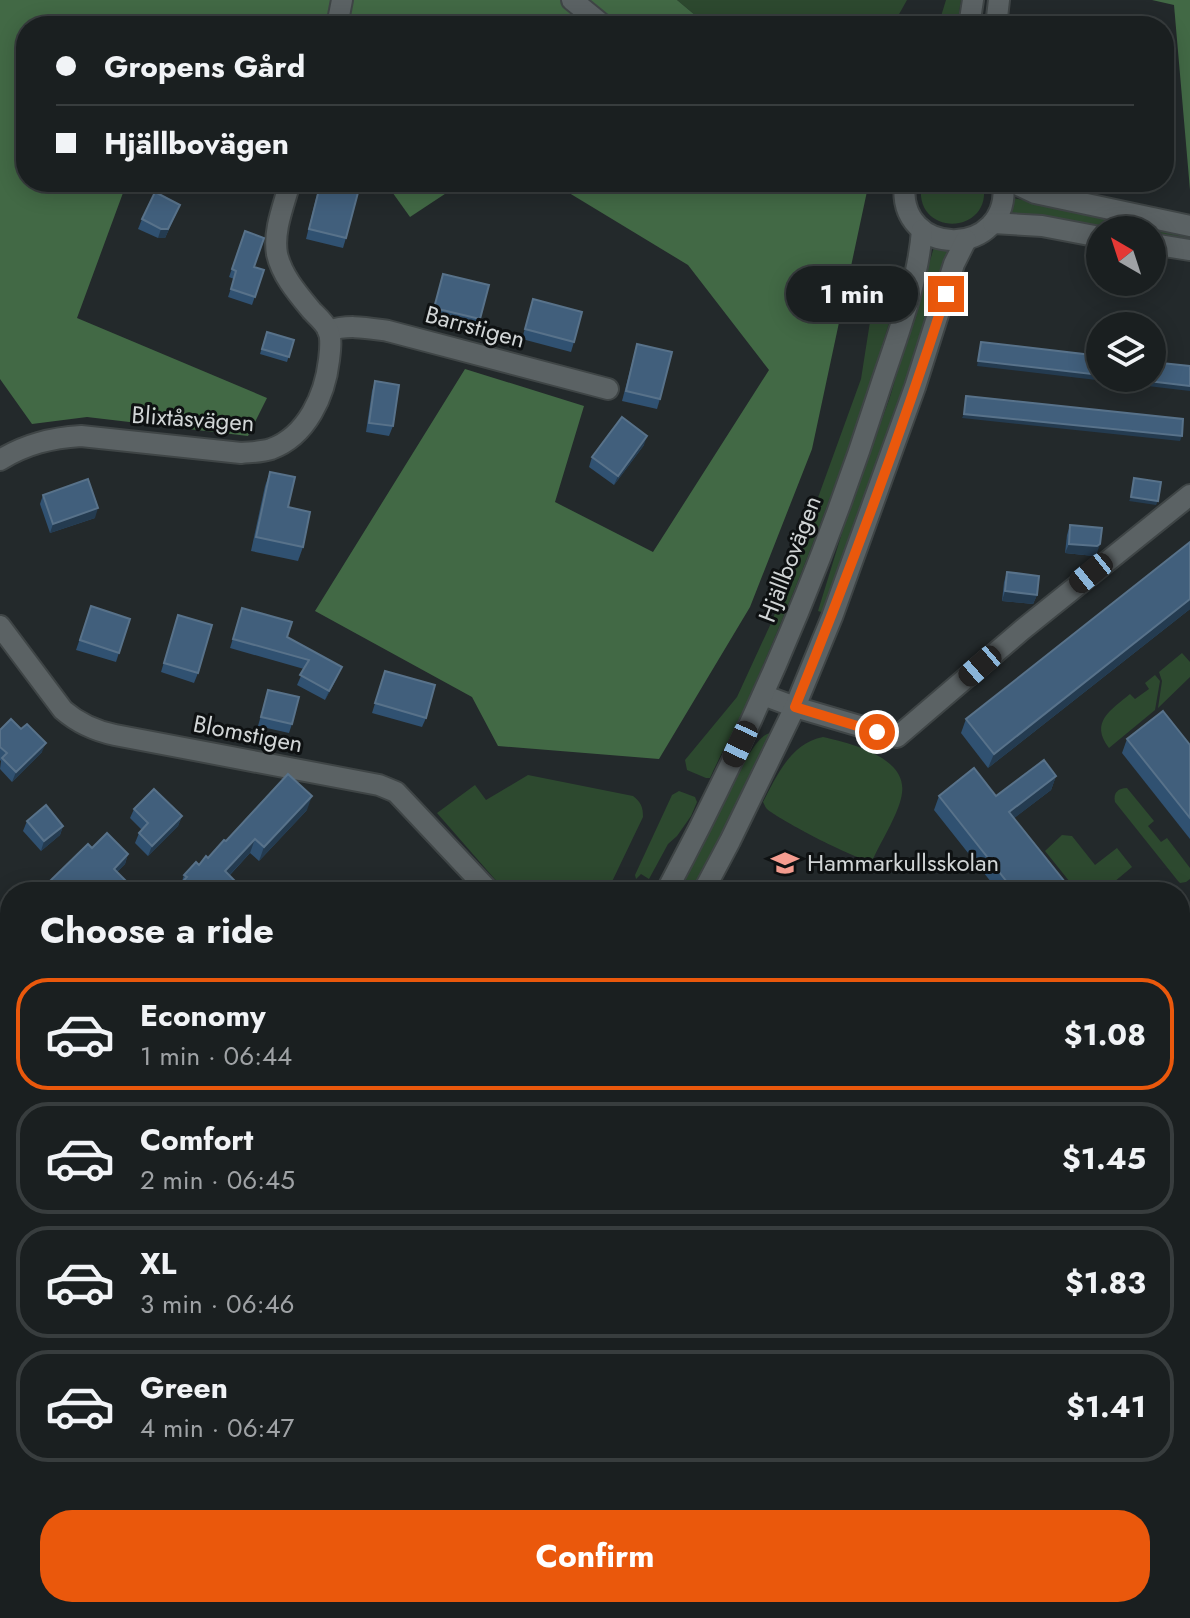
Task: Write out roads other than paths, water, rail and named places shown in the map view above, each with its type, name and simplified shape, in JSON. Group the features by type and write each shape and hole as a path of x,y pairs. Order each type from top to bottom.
{"street":[{"path":"572,0 592,16"},
{"path":"287,192 277,229 278,255 287,278 328,331"},
{"path":"904,192 907,210 913,221 933,237 946,241 966,240 993,223 1003,202 1003,192"},
{"path":"1033,192 1190,226"},
{"path":"993,223 1042,226 1086,234"},
{"name":"Hjällbovägen","path":"671,882 706,818 807,593 864,437 909,299 920,254 922,230"},
{"path":"708,882 795,707 859,546 954,264 966,240"},
{"path":"1166,246 1190,250"},
{"name":"Barrstigen","path":"328,331 357,326 388,331 608,389"},
{"name":"Blixtåsvägen","path":"0,460 34,443 56,437 81,436 241,453 274,448 296,434 320,397 328,369 328,331"},
{"path":"763,695 897,737 1068,592 1190,495"},
{"name":"Blomstigen","path":"0,626 63,710 86,726 105,733 379,785 396,792 481,882"}],"place":[{"name":"Hammarkullsskolan","path":"785,863"}]}
